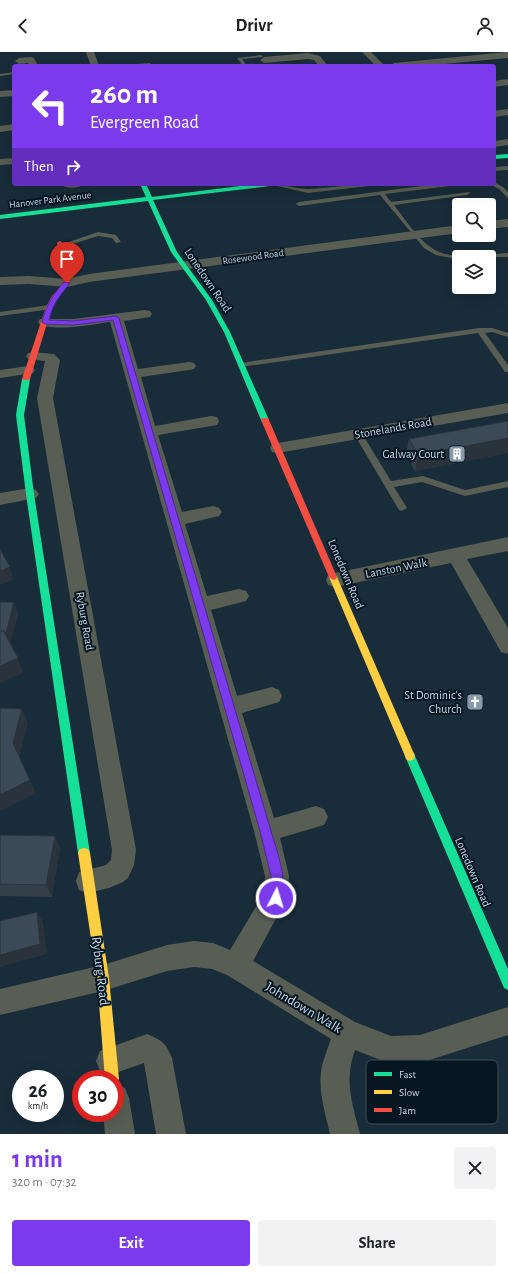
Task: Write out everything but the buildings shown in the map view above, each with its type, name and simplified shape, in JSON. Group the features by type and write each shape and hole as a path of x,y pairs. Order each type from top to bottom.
{"street":[{"path":"92,52 95,64"},
{"path":"366,52 379,64"},
{"path":"415,64 508,55"},
{"path":"263,58 308,56 317,58 322,64"},
{"path":"18,60 32,60 33,64"},
{"path":"496,84 508,82"},
{"path":"0,94 12,93"},
{"path":"496,114 508,112"},
{"path":"0,128 12,127"},
{"path":"496,144 508,142"},
{"path":"496,157 508,156"},
{"path":"0,162 12,161"},
{"name":"Lonedown Road","path":"144,186 174,252 209,300 227,332 508,984"},
{"name":"Hanover Park Avenue","path":"0,216 255,186"},
{"path":"496,224 508,223"},
{"name":"Rosewood Road","path":"0,282 29,280 67,283 89,278 452,230"},
{"path":"60,245 64,259 67,283"},
{"name":"Ryburg Road","path":"67,283 54,297 49,307 30,363 23,391 20,415 30,494 103,978 111,1070 147,1048 155,1053 158,1058 171,1134"},
{"path":"45,322 73,323 146,314"},
{"path":"116,318 266,831 277,876 276,898 236,966"},
{"name":"Ryburg Road","path":"30,363 49,357 53,360 45,398 124,850 125,861 118,870 111,875 88,880"},
{"path":"0,374 30,363"},
{"path":"132,374 189,366"},
{"name":"Stonelands Road","path":"278,448 508,408"},
{"path":"149,432 211,421"},
{"path":"0,499 30,494"},
{"path":"175,520 213,512"},
{"name":"Lanston Walk","path":"335,580 508,544"},
{"path":"456,556 508,646"},
{"path":"200,605 239,596"},
{"path":"230,707 272,696"},
{"path":"266,831 316,817"},
{"name":"Johndown Walk","path":"0,1002 103,978 167,958 194,954 213,956 236,966 347,1033 391,1050 420,1049 508,1021"},
{"path":"345,1134 338,1108 334,1078 336,1066 347,1033"},
{"path":"118,1122 120,1134"}],"lane":[{"path":"244,64 239,58 263,58"},
{"path":"0,75 12,73"},
{"path":"496,169 508,168"},
{"path":"282,186 308,191 352,186"},
{"path":"298,204 435,186"},
{"path":"496,186 501,188 508,196"},
{"path":"381,193 416,234 432,250 452,256"},
{"path":"390,204 467,193"},
{"path":"60,245 98,234 114,236 118,242"},
{"path":"496,255 508,254"},
{"path":"0,314 49,307"},
{"path":"241,365 479,330 492,330 508,335"},
{"path":"479,330 508,370"},
{"path":"358,434 402,508"},
{"path":"387,484 423,479 465,493 508,484"}],"traffic: fast":[{"path":"496,157 508,156"},
{"path":"144,186 174,252 209,300 227,332 265,420"},
{"path":"0,217 254,186"},
{"path":"26,379 20,415 30,494 84,853"},
{"path":"410,756 508,984"}],"traffic: slow":[{"path":"333,577 410,756"},
{"path":"84,853 103,978 111,1070"}],"traffic: jam":[{"path":"26,379 49,307 54,297 67,283 60,243"},
{"path":"265,420 333,577"}],"place":[{"name":"Galway Court","path":"457,454"},
{"name":"St Dominic's Church","path":"475,702"}],"route":[{"path":"67,283 54,297 49,307 45,322 73,323 116,318 266,831 277,876 276,898"}]}
